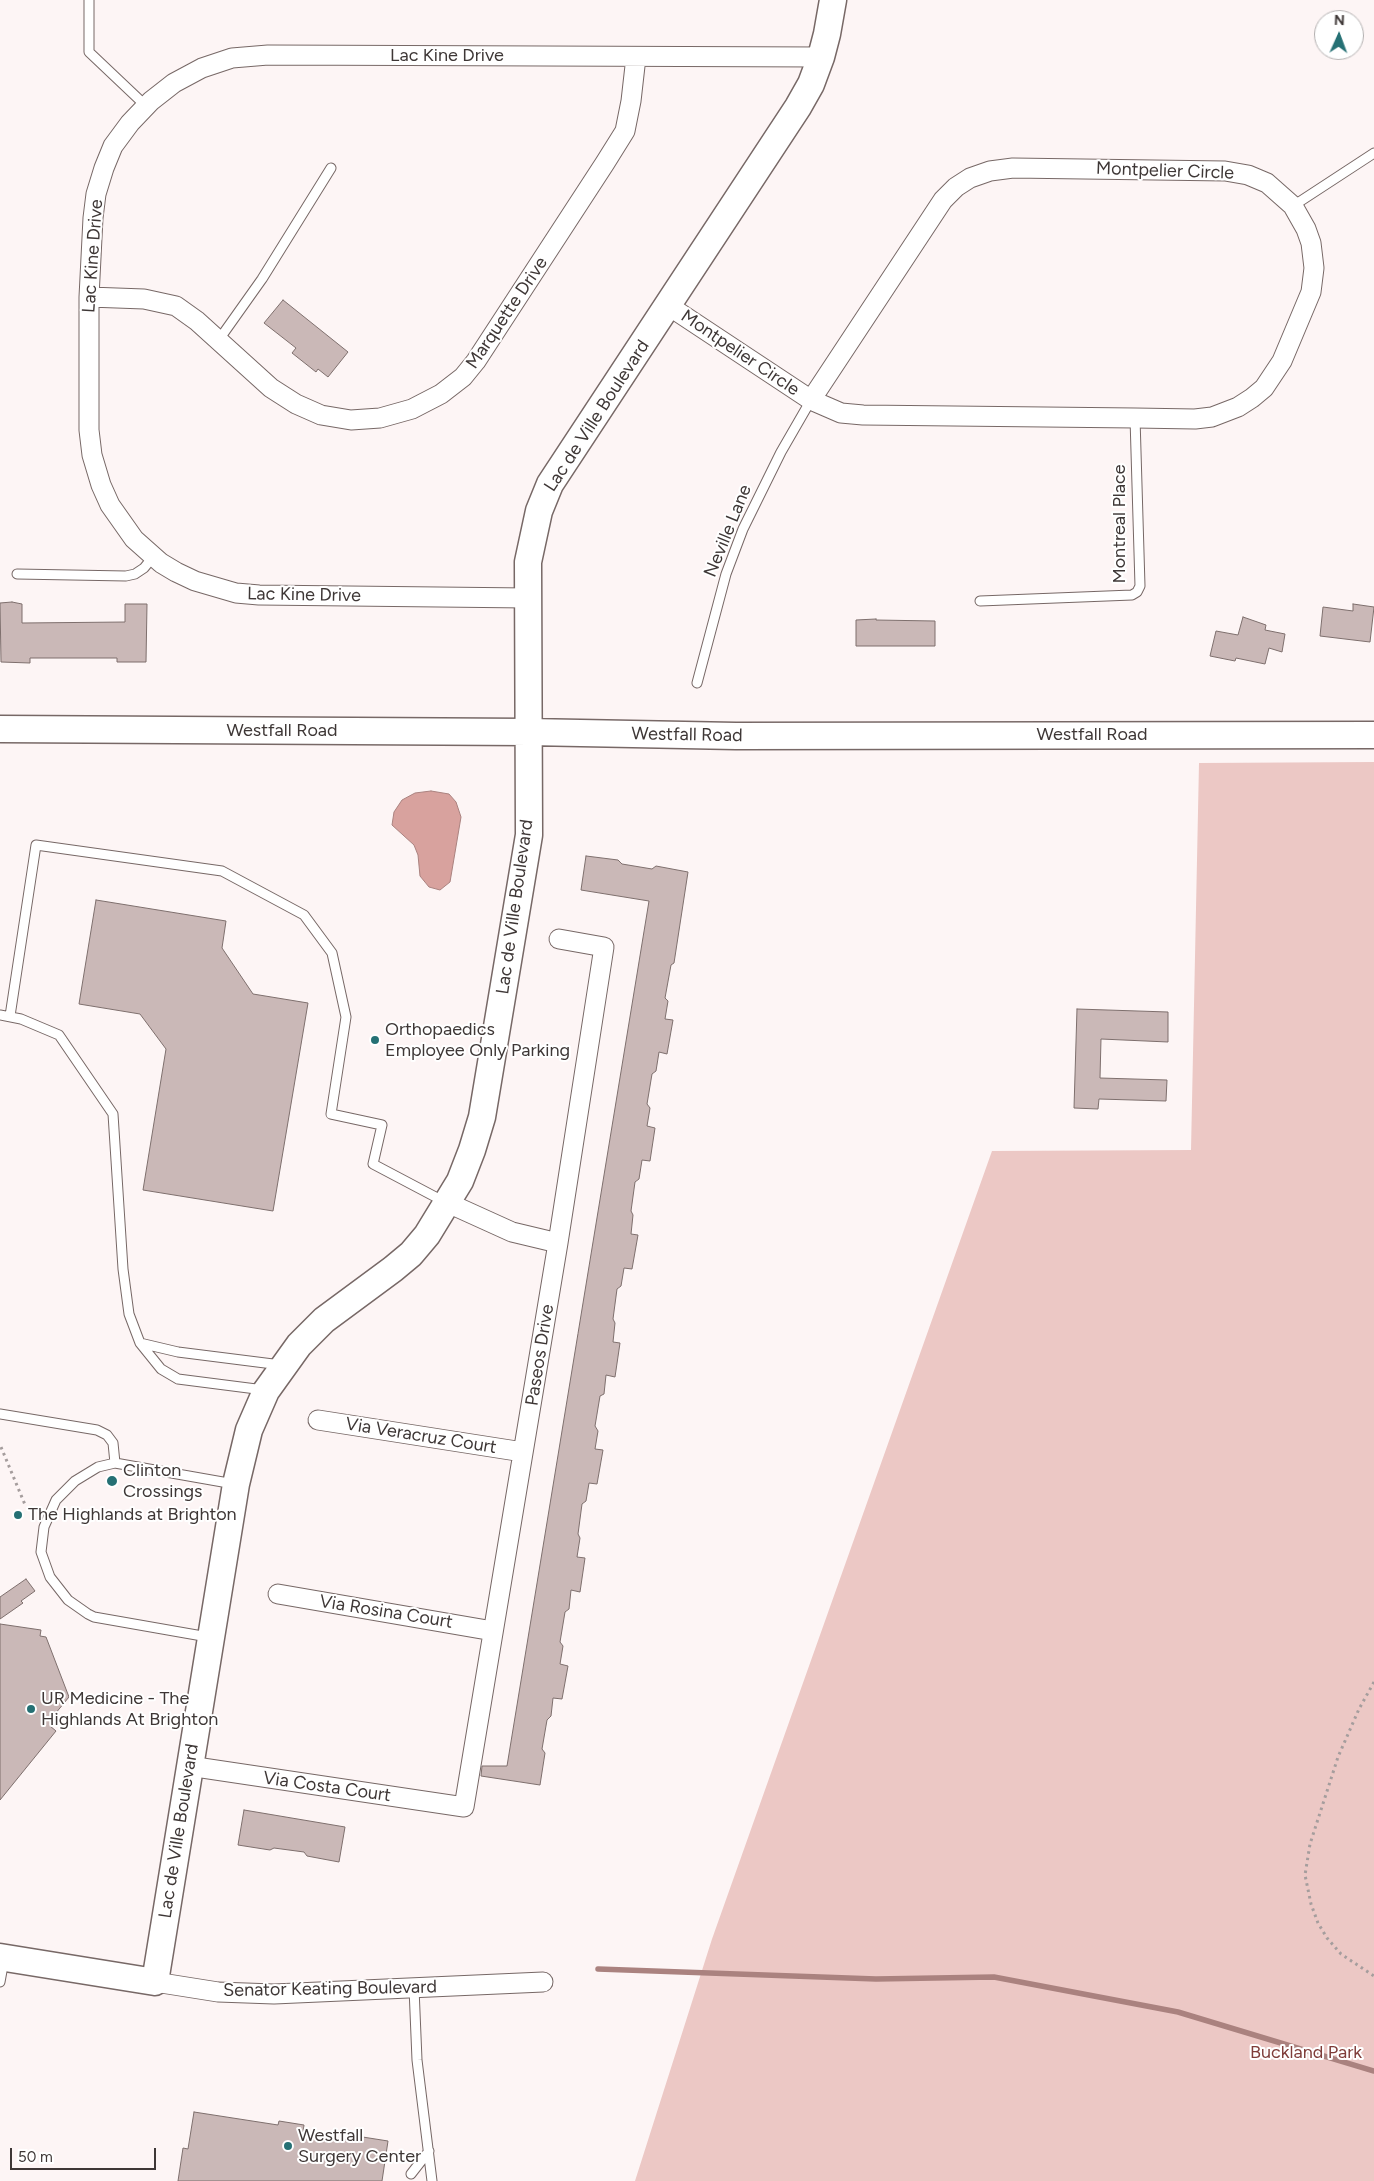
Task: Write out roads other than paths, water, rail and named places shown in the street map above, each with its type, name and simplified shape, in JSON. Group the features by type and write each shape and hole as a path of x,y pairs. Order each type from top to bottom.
{"street":[{"name":"Lac de Ville Boulevard","path":"155,1982 236,1484 249,1430 266,1391 299,1345 324,1320 411,1254 427,1235 448,1203 472,1150 482,1117 529,835 528,562 534,532 550,484 669,306 798,107 811,84 821,57 827,34 832,0"},
{"name":"Lac Kine Drive","path":"528,598 244,594 194,581 176,572 153,557 134,539 110,505 101,485 92,455 88,403 89,297 93,218 96,194 113,146 130,123 146,106 174,83 202,68 232,58 278,55 821,57"},
{"name":"Marquette Drive","path":"89,297 144,299 176,306 198,321 271,388 296,404 321,415 351,420 380,418 412,409 441,394 463,378 476,361 625,131 631,101 636,57"},
{"name":"Montpelier Circle","path":"669,306 810,400 834,411 863,416 1195,419 1212,417 1238,407 1264,388 1273,377 1282,361 1311,292 1313,279 1311,243 1306,229 1292,206 1267,183 1248,175 1225,171 1013,168 990,171 970,178 956,187 943,200 810,400"},
{"name":"Westfall Road","path":"0,729 529,732 736,736 1374,735"},
{"name":"Paseos Drive","path":"464,1807 524,1452 604,947 559,939"},
{"path":"448,1203 512,1232 558,1243"},
{"name":"Via Veracruz Court","path":"318,1420 524,1452"},
{"name":"Via Rosina Court","path":"278,1594 494,1630"},
{"name":"Via Costa Court","path":"189,1766 464,1807"},
{"name":"Senator Keating Boulevard","path":"2,1965 155,1982 218,1992 274,1994 543,1982"}],"lane":[{"path":"89,0 89,52 146,106"},
{"path":"1292,206 1374,153"},
{"path":"218,341 262,279 331,168"},
{"name":"Neville Lane","path":"697,683 726,574 743,529 781,452 810,400"},
{"name":"Montreal Place","path":"980,601 1132,595 1137,592 1140,586 1134,418"},
{"path":"17,574 126,576 135,574 144,568 153,557"},
{"path":"10,1016 36,845 222,871 304,915 332,953 346,1017 331,1114 382,1125 373,1164 448,1203"},
{"path":"0,1015 21,1018 59,1035 114,1114 123,1269 129,1314 140,1343 161,1369 178,1379 266,1391"},
{"path":"140,1343 178,1352 283,1366"},
{"path":"0,1414 97,1430 107,1436 113,1444 115,1463"},
{"path":"211,1637 94,1617 68,1600 50,1577 41,1552 44,1527 56,1500 75,1481 98,1467 115,1463 236,1484"},
{"path":"414,1988 417,2060 432,2181"},
{"path":"411,2174 429,2151"}],"waterway":[{"path":"598,1969 876,1979 994,1977 1178,2012 1374,2071"}],"place":[{"name":"Orthopaedics Employee Only Parking","path":"375,1040"},
{"name":"Clinton Crossings","path":"112,1481"},
{"name":"The Highlands at Brighton","path":"18,1515"},
{"name":"UR Medicine - The Highlands At Brighton","path":"31,1709"},
{"name":"Westfall Surgery Center","path":"288,2146"}],"park label":[{"name":"Buckland Park","path":"1306,2053"}]}
